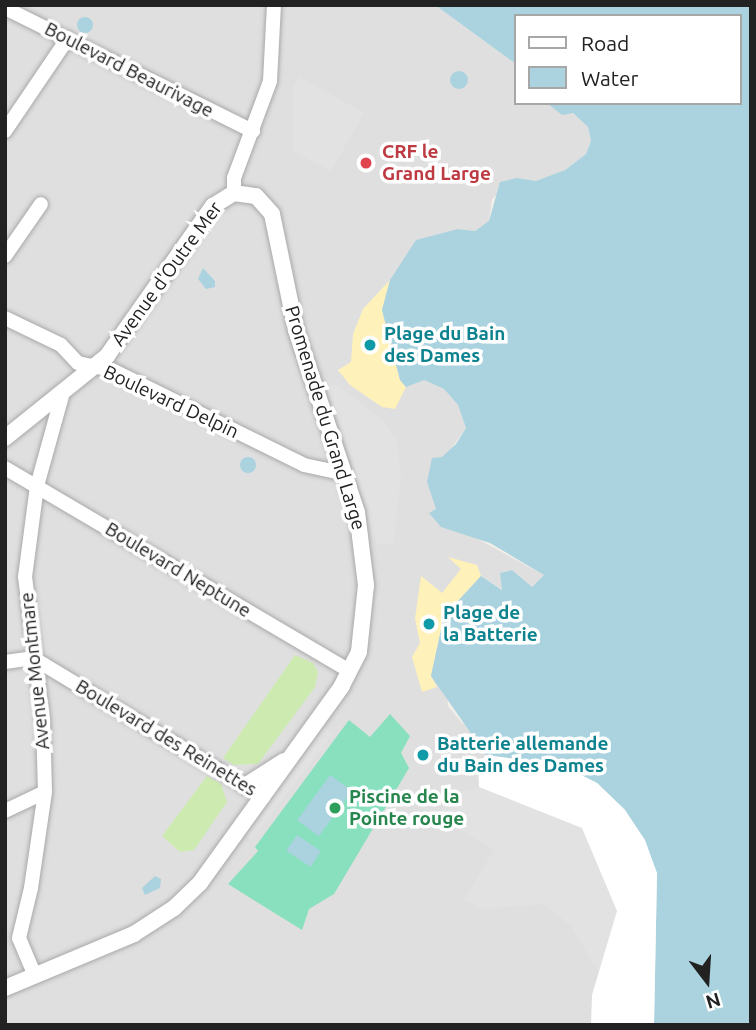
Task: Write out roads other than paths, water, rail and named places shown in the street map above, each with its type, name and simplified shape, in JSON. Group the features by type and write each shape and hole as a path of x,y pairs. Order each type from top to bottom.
{"street":[{"path":"234,193 234,178 270,81 274,5"},
{"name":"Boulevard Beaurivage","path":"5,8 253,131"},
{"path":"5,131 68,38"},
{"name":"Avenue d'Outre Mer","path":"5,438 96,367 133,324 213,206 234,193"},
{"name":"Promenade du Grand Large","path":"5,988 118,942 174,908 200,883 350,671 364,624 365,555 343,472 296,330 272,215 256,197 234,193"},
{"path":"5,257 41,204"},
{"name":"Boulevard Delpin","path":"5,318 61,345 78,363 112,370 304,465 343,472"},
{"name":"Avenue Montmare","path":"34,976 19,938 45,792 43,721 33,658 25,576 37,486 62,396"},
{"name":"Boulevard Neptune","path":"5,468 350,671"},
{"path":"5,662 33,658"},
{"name":"Boulevard des Reinettes","path":"33,658 263,797"},
{"name":"Promenade du Grand Large","path":"245,786 289,758"},
{"path":"5,811 45,792"}],"water":[{"path":"435,5 751,5 751,1025 654,1025 657,873 625,810 597,783 561,765 486,755 431,676 444,616 481,576 502,590 500,573 512,570 532,587 544,575 490,543 441,527 429,513 436,509 427,482 432,458 442,457 456,444 466,428 458,405 444,389 424,380 406,387 400,380 382,310 390,280 416,240 458,229 475,231 489,221 500,182 517,178 536,181 565,170 586,154 591,141 588,127 573,113 562,115 550,105 742,105 742,14 514,14 514,63"},
{"path":"85,17 91,19 91,31 85,33 79,31 77,25 79,19"},
{"path":"459,71 465,74 468,80 465,86 459,89 453,86 450,80 453,74"},
{"path":"203,268 215,281 215,287 206,289 198,279"},
{"path":"248,457 256,465 248,473 240,465"},
{"path":"330,775 352,791 319,836 297,820"},
{"path":"297,835 321,851 310,867 286,851"},
{"path":"155,876 161,879 160,888 145,895 142,888"}],"place":[{"name":"CRF le Grand Large","path":"366,163"},
{"name":"Plage du Bain des Dames","path":"370,345"},
{"name":"Plage de la Batterie","path":"429,624"},
{"name":"Batterie allemande du Bain des Dames","path":"423,755"},
{"name":"Piscine de la Pointe rouge","path":"335,808"}]}
